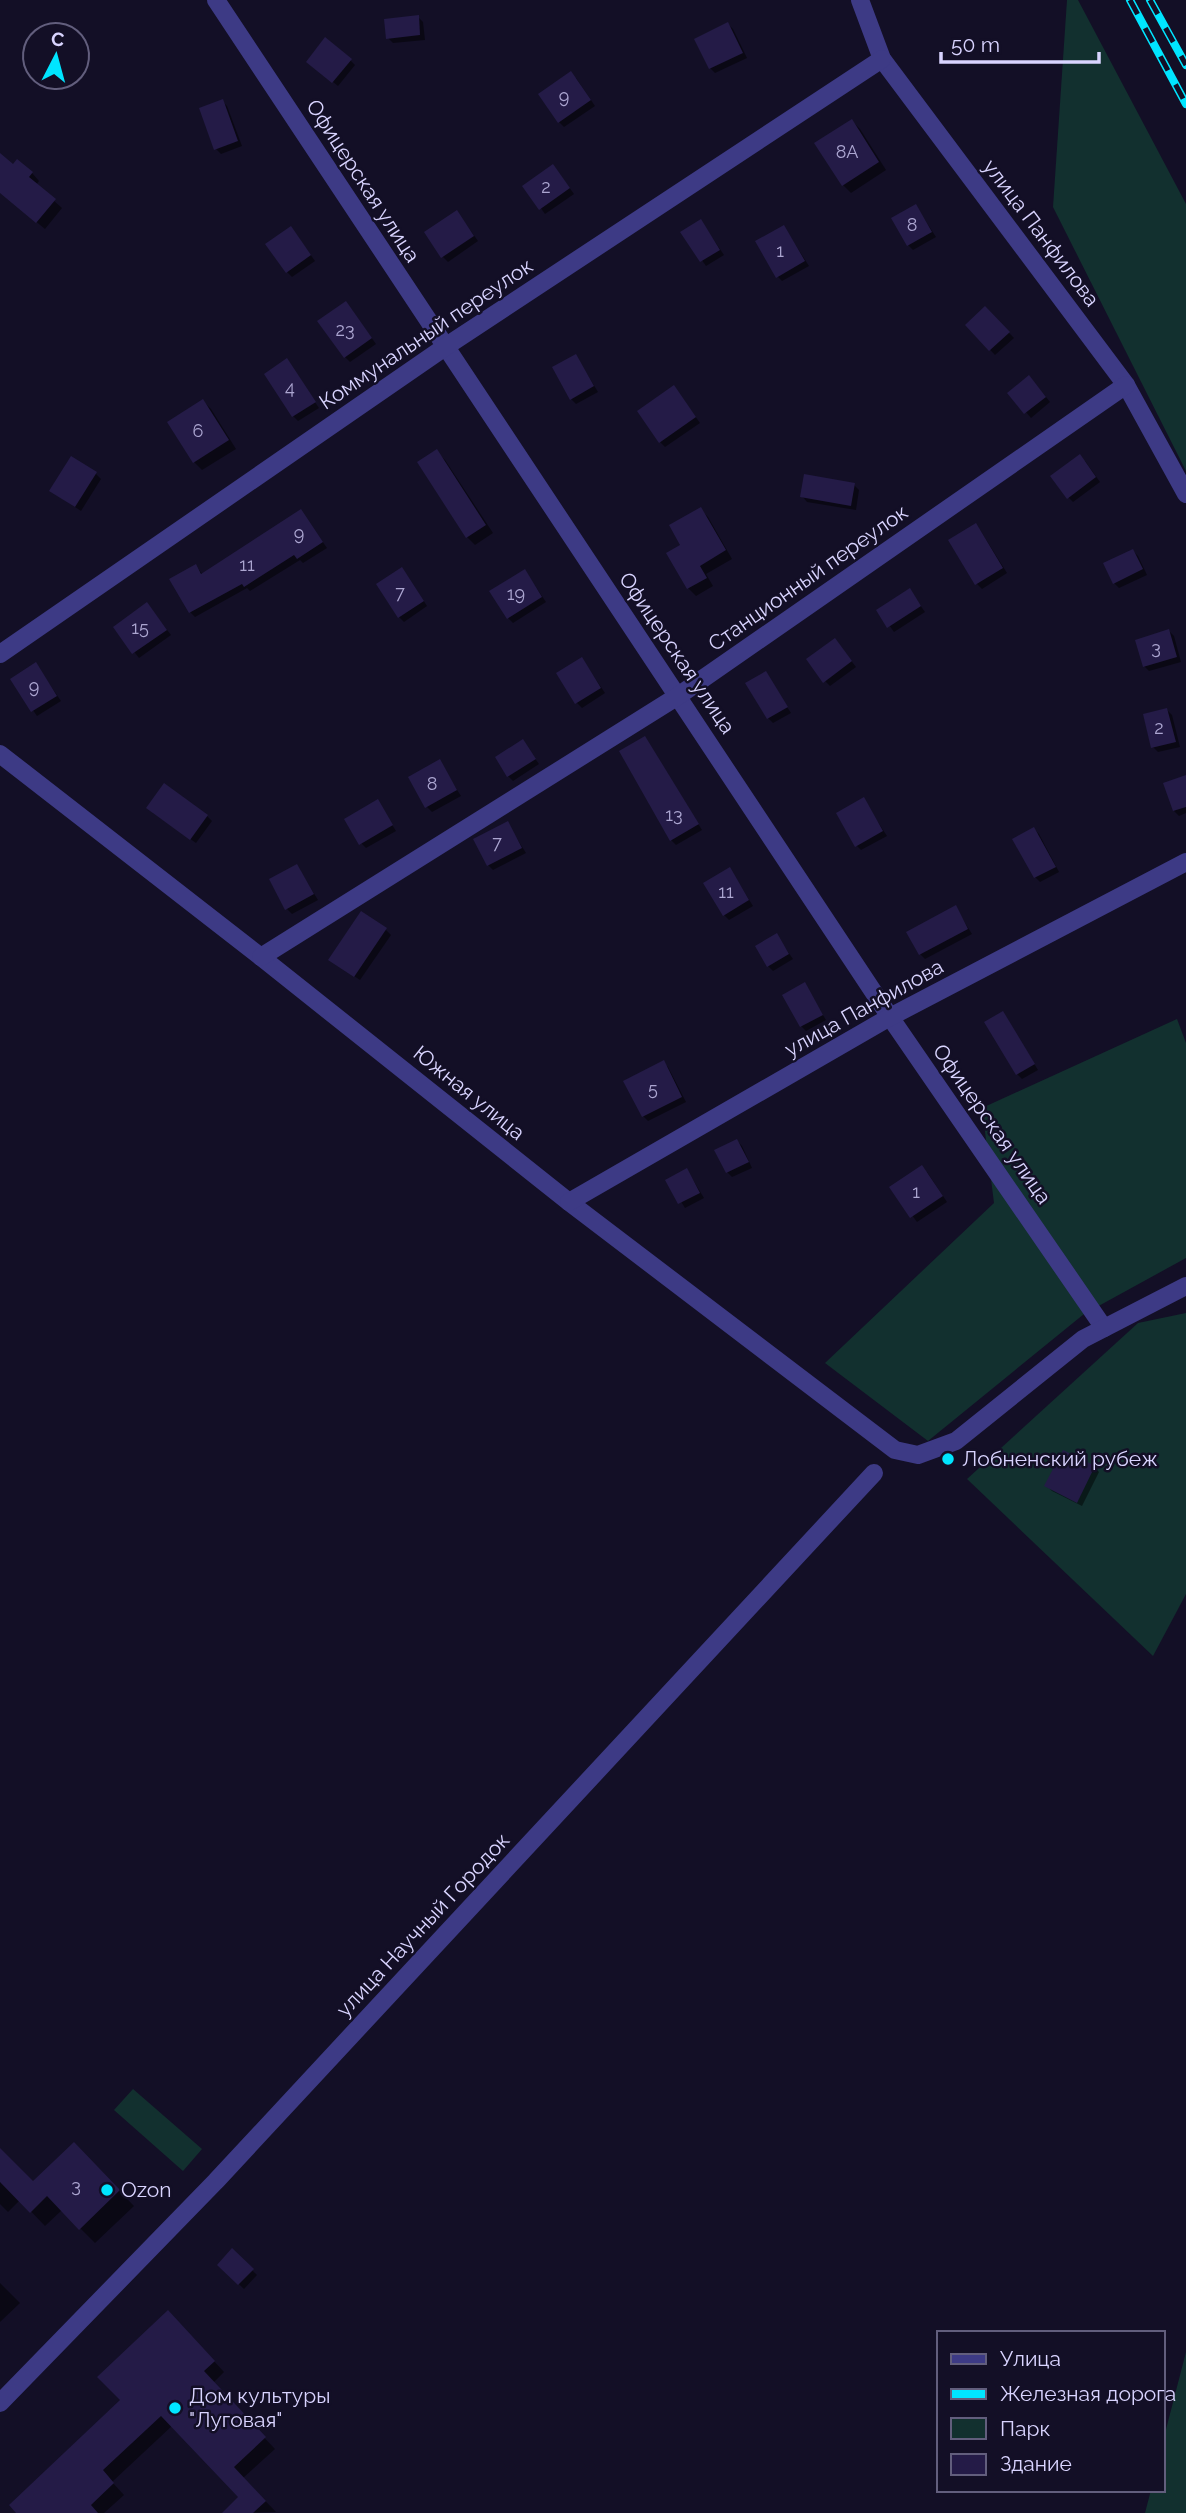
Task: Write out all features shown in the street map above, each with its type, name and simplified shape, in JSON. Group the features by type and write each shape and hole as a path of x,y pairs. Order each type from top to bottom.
{"street":[{"name":"Офицерская улица","path":"216,0 890,1017 1104,1328"},
{"name":"улица Панфилова","path":"860,0 882,59 1126,384 1186,494"},
{"name":"Коммунальный переулок","path":"0,654 445,347 882,59"},
{"name":"Станционный переулок","path":"261,957 678,696 1126,384"},
{"name":"Южная улица","path":"0,754 569,1202 895,1450 918,1455 956,1441 1083,1339 1104,1328"},
{"name":"улица Панфилова","path":"569,1202 890,1017 1186,862"},
{"path":"1104,1328 1186,1286"},
{"name":"улица Научный Городок","path":"0,2403 235,2160 874,1473"}],"green space":[{"path":"1067,0 1078,0 1186,204 1186,471 1053,207"},
{"path":"1177,1019 1186,1043 1186,1258 1084,1314 928,1441 825,1363 994,1203 982,1108"},
{"path":"1186,1313 1186,1594 1153,1656 967,1479 1138,1323"},
{"path":"133,2089 202,2149 183,2171 114,2110"},
{"path":"1186,2352 1186,2513 1145,2513 1150,2492 1165,2492 1165,2433"}],"building":[{"path":"419,15 420,35 386,39 384,19"},
{"path":"728,22 743,53 709,69 694,39"},
{"path":"325,37 352,59 332,83 306,62"},
{"path":"571,71 591,100 558,123 538,94"},
{"path":"223,99 238,141 214,150 199,108"},
{"path":"852,119 879,162 842,186 814,143"},
{"path":"0,153 13,164 17,159 33,172 29,177 56,199 36,223 0,193"},
{"path":"553,164 570,188 539,210 522,186"},
{"path":"916,204 932,232 907,246 891,218"},
{"path":"457,210 474,236 441,258 424,232"},
{"path":"701,219 720,250 700,262 680,232"},
{"path":"784,225 805,261 776,278 755,241"},
{"path":"291,226 311,255 286,273 265,244"},
{"path":"346,301 372,338 344,358 317,321"},
{"path":"985,306 1010,332 989,351 965,325"},
{"path":"576,354 594,386 570,400 552,367"},
{"path":"287,358 316,402 292,417 264,374"},
{"path":"1029,375 1046,397 1024,414 1007,393"},
{"path":"674,385 696,417 659,443 637,411"},
{"path":"203,399 229,440 193,463 167,422"},
{"path":"437,449 486,525 466,538 417,462"},
{"path":"1080,454 1096,477 1067,499 1050,476"},
{"path":"71,456 97,472 75,507 49,491"},
{"path":"804,474 855,483 851,506 800,497"},
{"path":"701,507 726,550 700,566 707,578 687,589 666,553 680,545 669,525"},
{"path":"301,509 323,542 297,559 294,555 244,587 242,584 189,613 169,579 196,564 201,574"},
{"path":"976,523 1003,568 975,585 948,540"},
{"path":"1133,549 1143,569 1113,584 1103,563"},
{"path":"402,567 424,601 398,618 376,584"},
{"path":"525,569 542,597 507,619 489,591"},
{"path":"910,588 921,606 887,628 876,610"},
{"path":"147,602 167,630 132,654 113,627"},
{"path":"1169,629 1177,657 1143,667 1135,640"},
{"path":"835,638 852,661 823,683 806,659"},
{"path":"582,657 601,688 575,704 556,673"},
{"path":"36,662 57,696 31,712 10,679"},
{"path":"766,671 788,707 767,719 745,683"},
{"path":"1167,708 1176,742 1151,748 1143,714"},
{"path":"645,736 699,824 670,841 619,751"},
{"path":"523,739 536,759 507,777 495,757"},
{"path":"440,759 457,790 425,808 408,777"},
{"path":"1186,775 1186,807 1173,811 1163,783"},
{"path":"164,783 208,815 190,840 146,808"},
{"path":"864,797 883,831 855,847 836,813"},
{"path":"378,799 393,825 359,845 344,819"},
{"path":"508,821 522,848 487,866 473,839"},
{"path":"1034,827 1056,867 1034,878 1012,839"},
{"path":"297,864 314,894 285,910 269,879"},
{"path":"730,867 749,900 723,916 703,883"},
{"path":"956,905 968,929 919,955 906,932"},
{"path":"361,911 387,928 354,977 328,960"},
{"path":"777,933 789,954 767,967 755,946"},
{"path":"805,982 823,1015 800,1027 782,995"},
{"path":"1003,1011 1035,1064 1016,1075 984,1022"},
{"path":"664,1060 682,1097 642,1117 623,1081"},
{"path":"737,1139 749,1162 726,1173 714,1150"},
{"path":"922,1165 943,1196 910,1218 889,1187"},
{"path":"687,1168 700,1193 678,1204 665,1180"},
{"path":"1063,1450 1095,1466 1077,1503 1044,1486"},
{"path":"74,2142 120,2190 79,2230 47,2196 30,2213 0,2182 0,2148 33,2181"},
{"path":"232,2248 254,2269 238,2285 217,2265"},
{"name":"Дом культуры \"Луговая\"","path":"168,2310 215,2361 204,2371 266,2437 234,2467 266,2501 253,2513 222,2513 238,2497 161,2416 103,2470 114,2483 91,2505 98,2513 16,2513 9,2505 120,2400 97,2377"}],"railway":[{"path":"1130,0 1186,104"},
{"path":"1150,0 1186,65"}],"place":[{"name":"Лобненский рубеж","path":"948,1459"},
{"name":"Ozon","path":"107,2190"},
{"name":"Дом культуры \"Луговая\"","path":"175,2408"}]}
